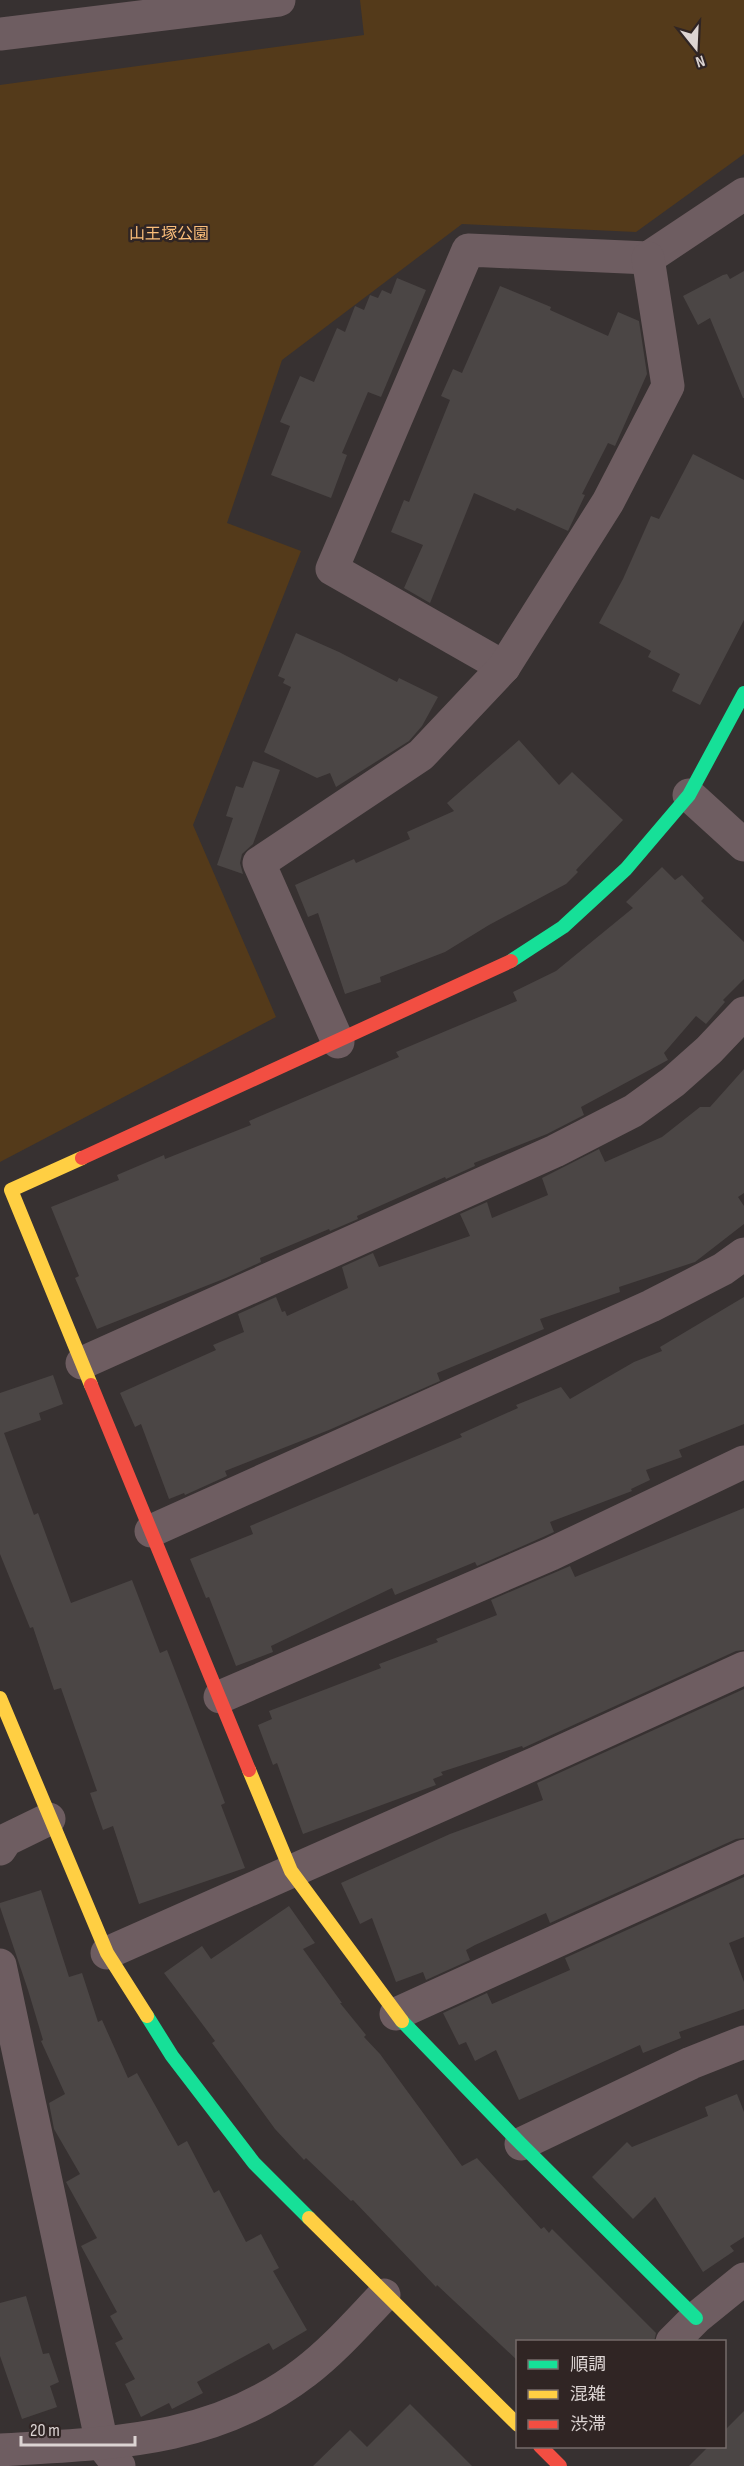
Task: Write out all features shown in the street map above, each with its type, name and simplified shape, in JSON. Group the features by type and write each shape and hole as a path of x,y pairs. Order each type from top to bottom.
{"street":[{"path":"0,34 279,0"},
{"path":"504,667 332,569 468,250 648,258 744,194"},
{"path":"338,1041 259,863 421,755 504,667 608,502 668,387 648,258"},
{"path":"696,2318 521,2144 396,2014 291,1871 11,1190 508,963 563,927 626,869 689,795 744,693"},
{"path":"689,795 744,845"},
{"path":"82,1363 555,1151 633,1111 687,1069 744,1013"},
{"path":"152,1531 651,1306 723,1269 744,1254"},
{"path":"220,1697 551,1554 744,1462"},
{"path":"107,1953 536,1764 744,1668"},
{"path":"0,1698 107,1953 172,2056 254,2163 384,2295 516,2423"},
{"path":"0,1849 6,1840 49,1819"},
{"path":"396,2014 744,1856"},
{"path":"0,1965 111,2455"},
{"path":"521,2144 691,2063 744,2042"},
{"path":"674,2340 696,2318 744,2278"},
{"path":"0,2450 111,2455 242,2411 305,2372 384,2295"}],"green space":[{"name":"山王塚公園","path":"360,0 744,0 744,154 636,232 462,224 282,360 227,523 301,551 193,825 276,1017 0,1162 0,85 364,35"}],"building":[{"path":"744,271 743,398 710,318 698,325 683,296 723,275 727,274 730,279"},
{"path":"397,278 426,290 381,397 368,392 342,453 347,455 331,498 271,475 290,426 280,422 300,376 314,382 337,328 345,332 355,306 364,310 370,295 378,298 382,290 391,294"},
{"path":"500,286 551,307 550,310 608,336 618,312 639,321 647,374 615,446 608,443 582,494 585,495 568,531 517,508 515,511 474,493 430,603 404,588 423,545 391,532 404,500 409,502 450,400 441,396 453,369 462,373"},
{"path":"693,454 744,480 744,620 700,705 672,691 680,674 648,657 651,651 599,623 623,579 651,516 659,519"},
{"path":"296,633 397,682 399,678 438,697 422,726 409,741 336,787 330,773 317,778 264,752 291,687 283,683 285,679 278,676"},
{"path":"519,740 559,785 572,772 623,820 576,870 578,872 566,884 489,925 445,952 380,977 381,982 345,994 318,913 308,917 295,885 354,859 356,863 410,839 407,832 454,811 447,803"},
{"path":"253,761 280,770 253,844 242,854 240,863 243,874 217,865 233,818 226,816 236,786 243,788"},
{"path":"662,867 675,880 682,875 704,898 701,901 744,942 744,979 723,1000 725,1002 706,1024 696,1016 664,1053 668,1060 581,1107 584,1115 547,1134 474,1163 475,1166 357,1216 358,1219 260,1258 261,1262 226,1278 97,1329 75,1278 79,1276 51,1207 119,1180 117,1175 164,1155 165,1159 251,1125 249,1121 399,1057 396,1052 517,1001 513,992 556,971 633,908 626,902"},
{"path":"744,1069 744,1193 738,1197 744,1206 744,1224 695,1262 619,1287 620,1292 540,1319 544,1329 437,1373 440,1381 329,1430 225,1471 227,1476 185,1495 184,1493 169,1499 141,1424 135,1427 120,1393 216,1350 213,1345 244,1332 238,1314 276,1297 282,1312 285,1311 287,1316 348,1288 342,1267 373,1253 379,1267 470,1236 460,1214 487,1202 492,1218 548,1195 542,1178 599,1149 605,1162 662,1137 700,1107 710,1107"},
{"path":"744,1297 744,1424 679,1450 682,1457 646,1470 650,1480 631,1489 632,1491 550,1522 554,1532 477,1566 475,1562 395,1595 392,1588 271,1646 273,1652 236,1666 209,1597 206,1598 190,1559 253,1534 250,1526 462,1437 460,1434 518,1408 516,1405 561,1387 570,1399 634,1362 662,1351 660,1347"},
{"path":"53,1375 63,1404 39,1413 41,1420 4,1433 34,1515 38,1513 71,1603 132,1580 160,1653 167,1650 225,1803 221,1805 245,1868 139,1904 113,1826 103,1830 90,1793 97,1791 61,1688 54,1690 33,1627 30,1628 0,1554 0,1393"},
{"path":"744,1508 744,1650 736,1651 523,1748 522,1746 441,1772 443,1775 433,1779 436,1785 303,1834 277,1763 273,1765 258,1725 272,1719 269,1711 381,1668 379,1664 438,1642 436,1639 497,1615 491,1600 570,1566 575,1577"},
{"path":"744,1689 744,1838 736,1839 550,1923 546,1913 466,1950 470,1960 426,1980 423,1972 396,1982 372,1918 360,1924 341,1883 450,1834 543,1800 537,1783"},
{"path":"744,1877 744,1937 729,1943 744,1982 744,2009 679,2032 681,2038 643,2053 640,2045 519,2100 496,2050 475,2061 466,2042 459,2045 443,2013 487,1993 492,2004 570,1970 565,1958"},
{"path":"41,1890 69,1977 82,1973 98,2022 102,2020 128,2078 137,2073 178,2146 187,2141 214,2193 219,2190 246,2242 261,2234 279,2268 273,2271 307,2330 273,2350 269,2343 197,2382 203,2393 172,2409 169,2403 141,2417 125,2384 135,2379 115,2343 123,2339 110,2316 117,2312 81,2246 97,2238 66,2182 80,2174 54,2129 49,2103 65,2094 41,2041 43,2040 28,1990 0,1907 0,1903"},
{"path":"289,1906 315,1943 303,1949 342,2003 340,2003 366,2035 364,2037 380,2054 462,2166 477,2158 541,2229 544,2227 549,2233 552,2229 656,2333 654,2340 516,2340 516,2359 437,2285 436,2287 353,2200 351,2201 306,2158 304,2160 275,2129 212,2043 215,2041 164,1973 202,1946 211,1959"},
{"path":"737,2094 744,2112 744,2237 730,2246 734,2251 703,2272 655,2197 633,2219 592,2177 627,2142 632,2147 708,2116 705,2107"},
{"path":"26,2296 43,2354 49,2353 59,2382 50,2386 57,2407 22,2419 0,2356 0,2303"},
{"path":"410,2404 472,2466 313,2466 350,2430 367,2447"},
{"path":"744,2411 744,2466 689,2466 707,2448 726,2448 726,2429"}],"traffic: fast":[{"path":"511,961 563,927 626,869 689,795 744,693"},
{"path":"147,2016 172,2056 254,2163 309,2218"},
{"path":"402,2021 521,2144 696,2318"}],"traffic: slow":[{"path":"82,1158 11,1190 91,1385"},
{"path":"0,1698 107,1953 147,2016"},
{"path":"249,1770 291,1871 402,2021"},
{"path":"309,2218 516,2423"}],"traffic: jam":[{"path":"82,1158 511,961"},
{"path":"91,1385 249,1770"},
{"path":"542,2448 560,2466"}]}
